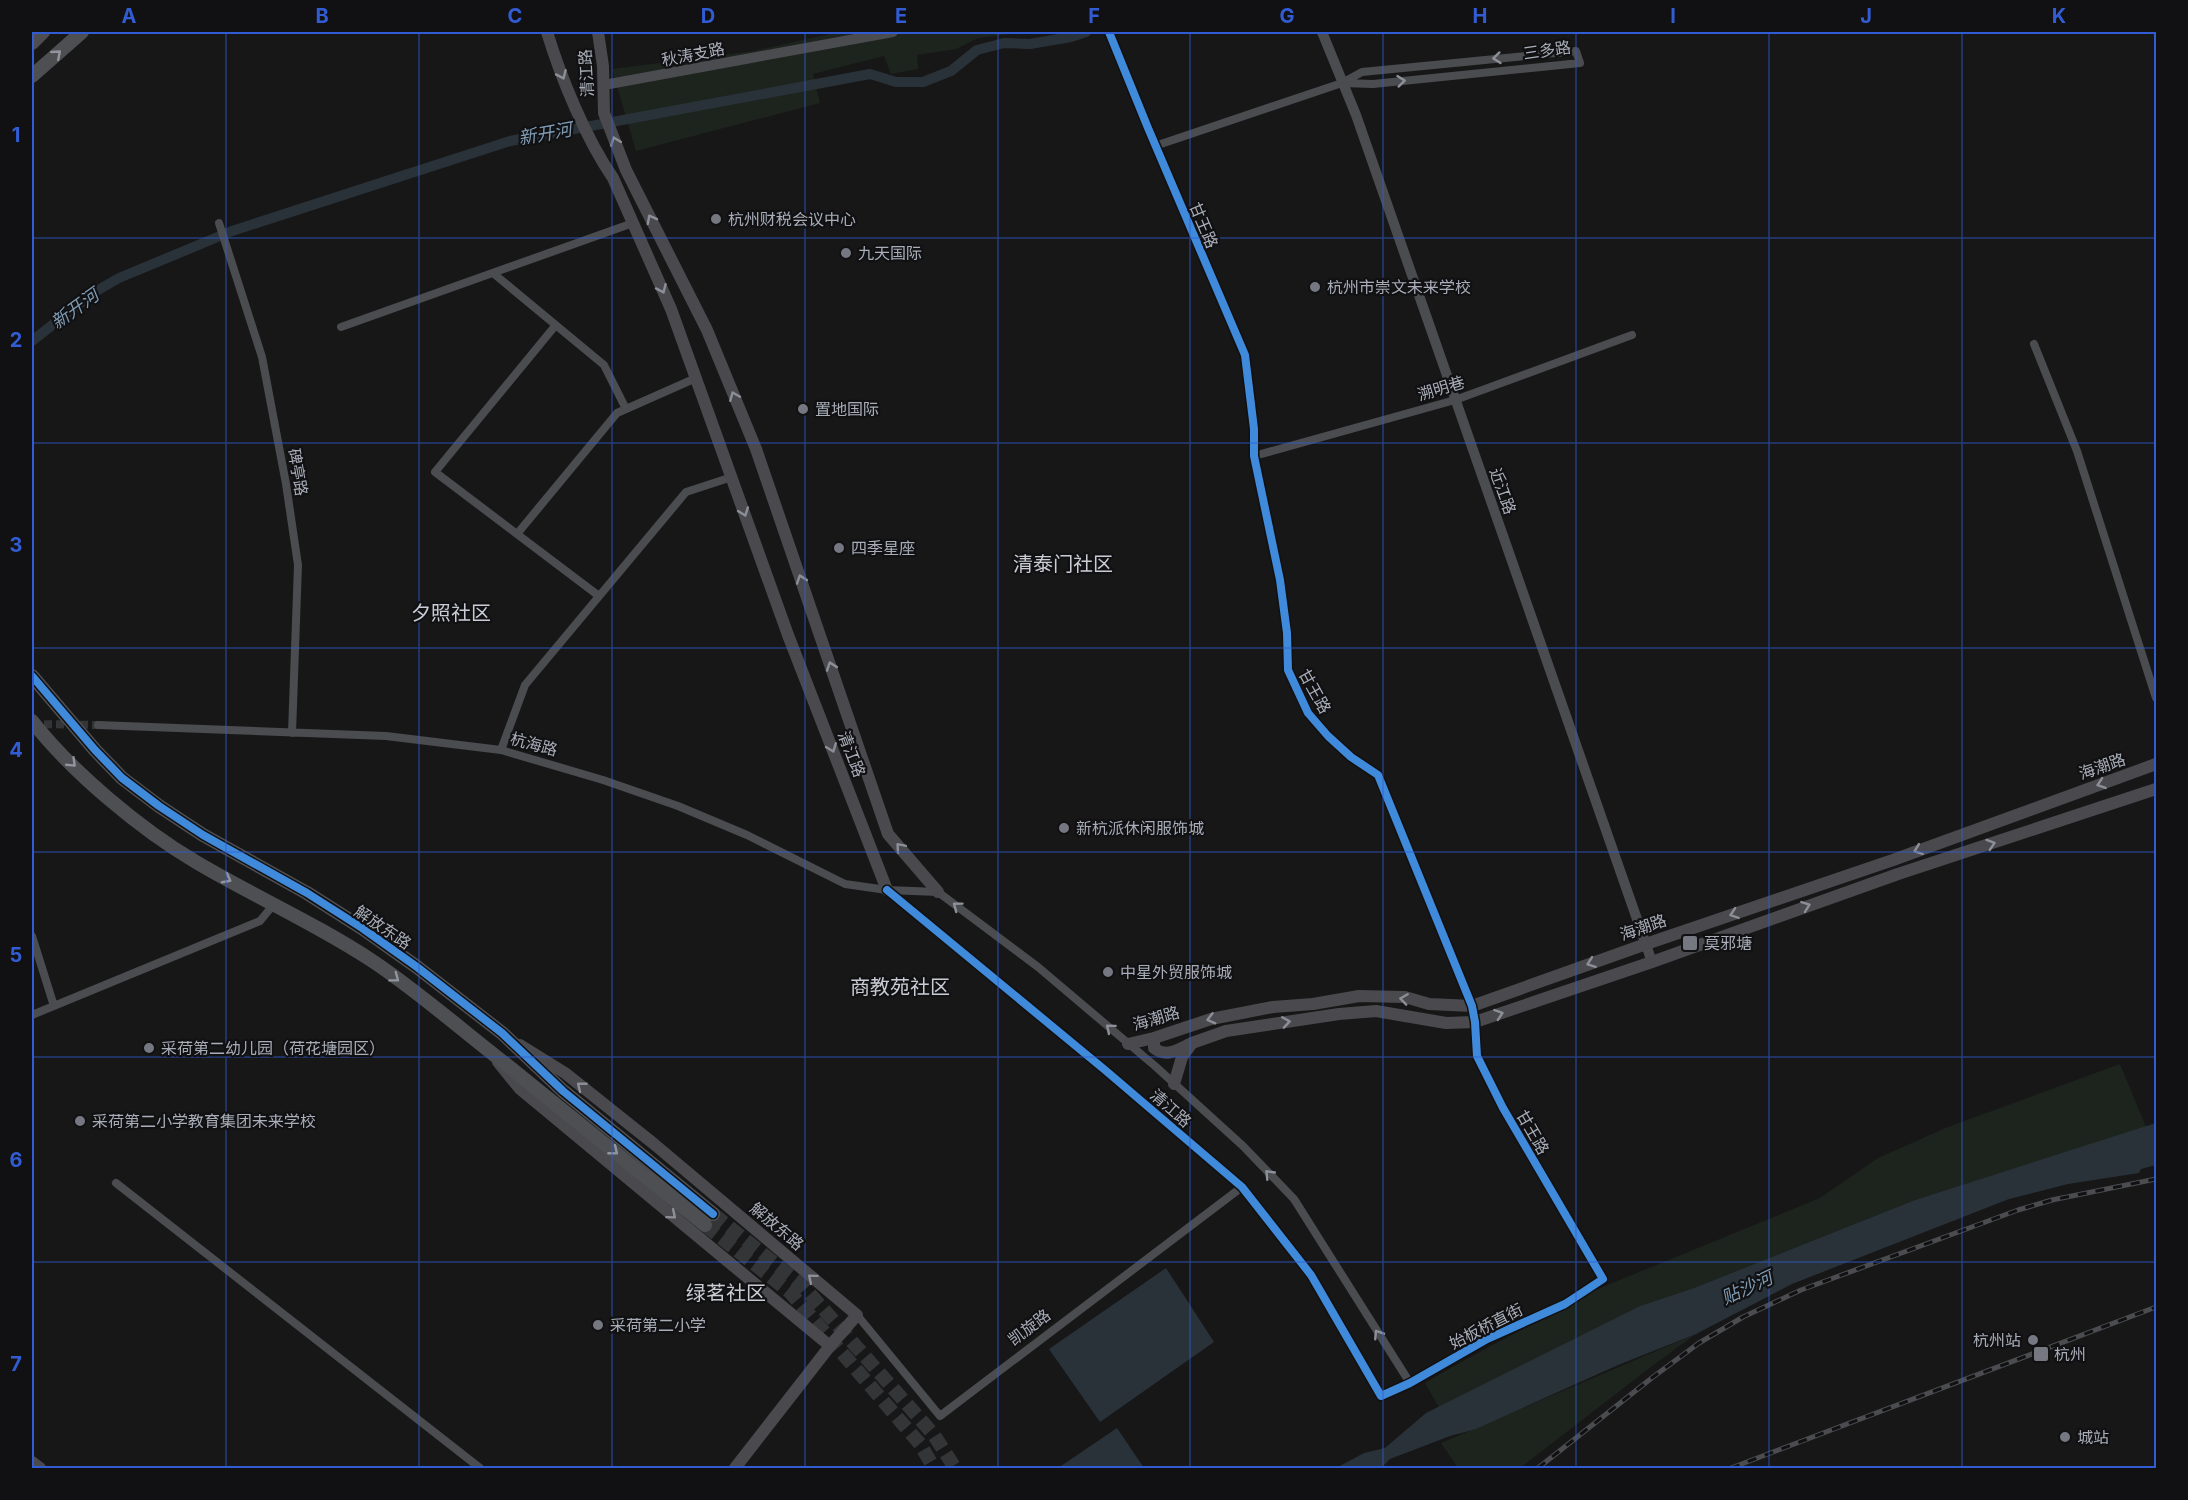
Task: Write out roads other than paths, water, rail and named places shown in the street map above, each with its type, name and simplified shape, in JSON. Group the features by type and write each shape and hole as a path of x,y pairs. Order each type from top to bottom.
{"highway":[{"path":"32,43 44,32"}],"main road":[{"path":"32,76 82,32"},
{"name":"清江路","path":"547,32 556,61 600,160 613,178 671,309 788,635 887,890"},
{"name":"清江路","path":"598,32 601,43 604,113 626,170 707,330 756,449 888,834 938,892"},
{"name":"解放东路","path":"32,676 95,750 122,777 159,806 203,835 307,893 362,928 502,1033 565,1073 654,1144 857,1315"},
{"name":"解放东路","path":"32,721 42,734 87,778 155,836 196,862 308,922 375,963 709,1220 563,1091 502,1033"},
{"name":"海潮路","path":"1128,1044 1222,1017 1273,1006 1313,1004 1359,996 1405,997 1429,1004 1472,1006 1893,860 2157,764"},
{"name":"海潮路","path":"1174,1084 1182,1058 1192,1043 1226,1031 1338,1014 1376,1011 1446,1023 1475,1022 1653,962 1898,874 2157,789"},
{"path":"1154,1038 1154,1048 1163,1054 1171,1053 1192,1043"},
{"name":"解放东路","path":"488,1050 520,1089 830,1346"},
{"path":"735,1468 857,1315"},
{"path":"32,1462 40,1468"}],"street":[{"name":"秋涛支路","path":"604,86 893,32"},
{"name":"近江路","path":"1322,32 1356,115 1653,962"},
{"name":"甘王路","path":"1109,33 1245,356 1254,429 1254,456 1280,580 1287,633 1288,670 1292,681 1308,713 1328,736 1351,757 1377,775 1472,1006 1477,1056 1503,1108 1603,1279"},
{"name":"三多路","path":"1155,146 1342,83 1362,72 1576,51 1580,63 1373,84 1342,83"},
{"name":"碑亭路","path":"219,223 262,357 286,484 298,565 292,733"},
{"path":"341,327 633,223"},
{"path":"494,273 604,365 626,409"},
{"path":"555,326 435,472 599,596"},
{"name":"溯明巷","path":"1254,456 1455,400 1632,335"},
{"path":"2034,344 2077,451 2157,698"},
{"path":"517,534 617,413 696,378"},
{"path":"501,750 525,685 686,492 732,477"},
{"name":"杭海路","path":"98,725 386,736 501,750 603,780 678,806 747,835 845,884 887,890 938,892"},
{"name":"清江路","path":"887,890 1106,1070 1242,1187 1311,1275 1382,1396"},
{"name":"清江路","path":"938,892 1038,967 1128,1044 1243,1146 1294,1199 1410,1383"},
{"path":"32,1015 260,921 274,904"},
{"path":"32,936 54,1006"},
{"path":"116,1184 480,1468"},
{"name":"凯旋路","path":"857,1315 940,1416 1242,1187"},
{"name":"始板桥直街","path":"1382,1396 1410,1383 1487,1339 1565,1304 1603,1279"}],"water":[{"name":"贴沙河","path":"2156,1123 2156,1165 2141,1169 2139,1173 2068,1184 2009,1199 1792,1284 1696,1334 1618,1365 1476,1429 1450,1436 1390,1459 1381,1468 1336,1468 1364,1453 1385,1448 1426,1413 1640,1306 1694,1288 1915,1200"},
{"path":"1166,1268 1214,1342 1100,1422 1049,1349"},
{"path":"1117,1428 1144,1468 1058,1468"}],"waterway":[{"name":"新开河","path":"32,341 93,293 119,278 232,231 510,141 870,74 896,82 923,82 951,71 977,50 1004,43 1030,44 1086,32"}],"tunnel":[{"path":"32,724 98,725"},
{"path":"713,1214 803,1286 934,1435 955,1468"},
{"path":"705,1225 790,1292 920,1444 934,1468"}],"railway":[{"path":"1538,1468 1699,1343 1743,1317 1801,1290 2018,1210 2052,1200 2156,1179"},
{"path":"1731,1468 2156,1307"}],"place":[{"name":"杭州财税会议中心","path":"716,219"},
{"name":"九天国际","path":"846,253"},
{"name":"杭州市崇文未来学校","path":"1315,287"},
{"name":"置地国际","path":"803,409"},
{"name":"四季星座","path":"839,548"},
{"name":"新杭派休闲服饰城","path":"1064,828"},
{"name":"莫邪塘","path":"1690,943"},
{"name":"中星外贸服饰城","path":"1108,972"},
{"name":"采荷第二幼儿园（荷花塘园区）","path":"149,1048"},
{"name":"采荷第二小学教育集团未来学校","path":"80,1121"},
{"name":"采荷第二小学","path":"598,1325"},
{"name":"杭州站","path":"2033,1340"},
{"name":"杭州","path":"2041,1354"},
{"name":"城站","path":"2065,1437"}],"district":[{"name":"清泰门社区","path":"1063,564"},
{"name":"夕照社区","path":"451,613"},
{"name":"商教苑社区","path":"900,987"},
{"name":"绿茗社区","path":"726,1293"}]}
